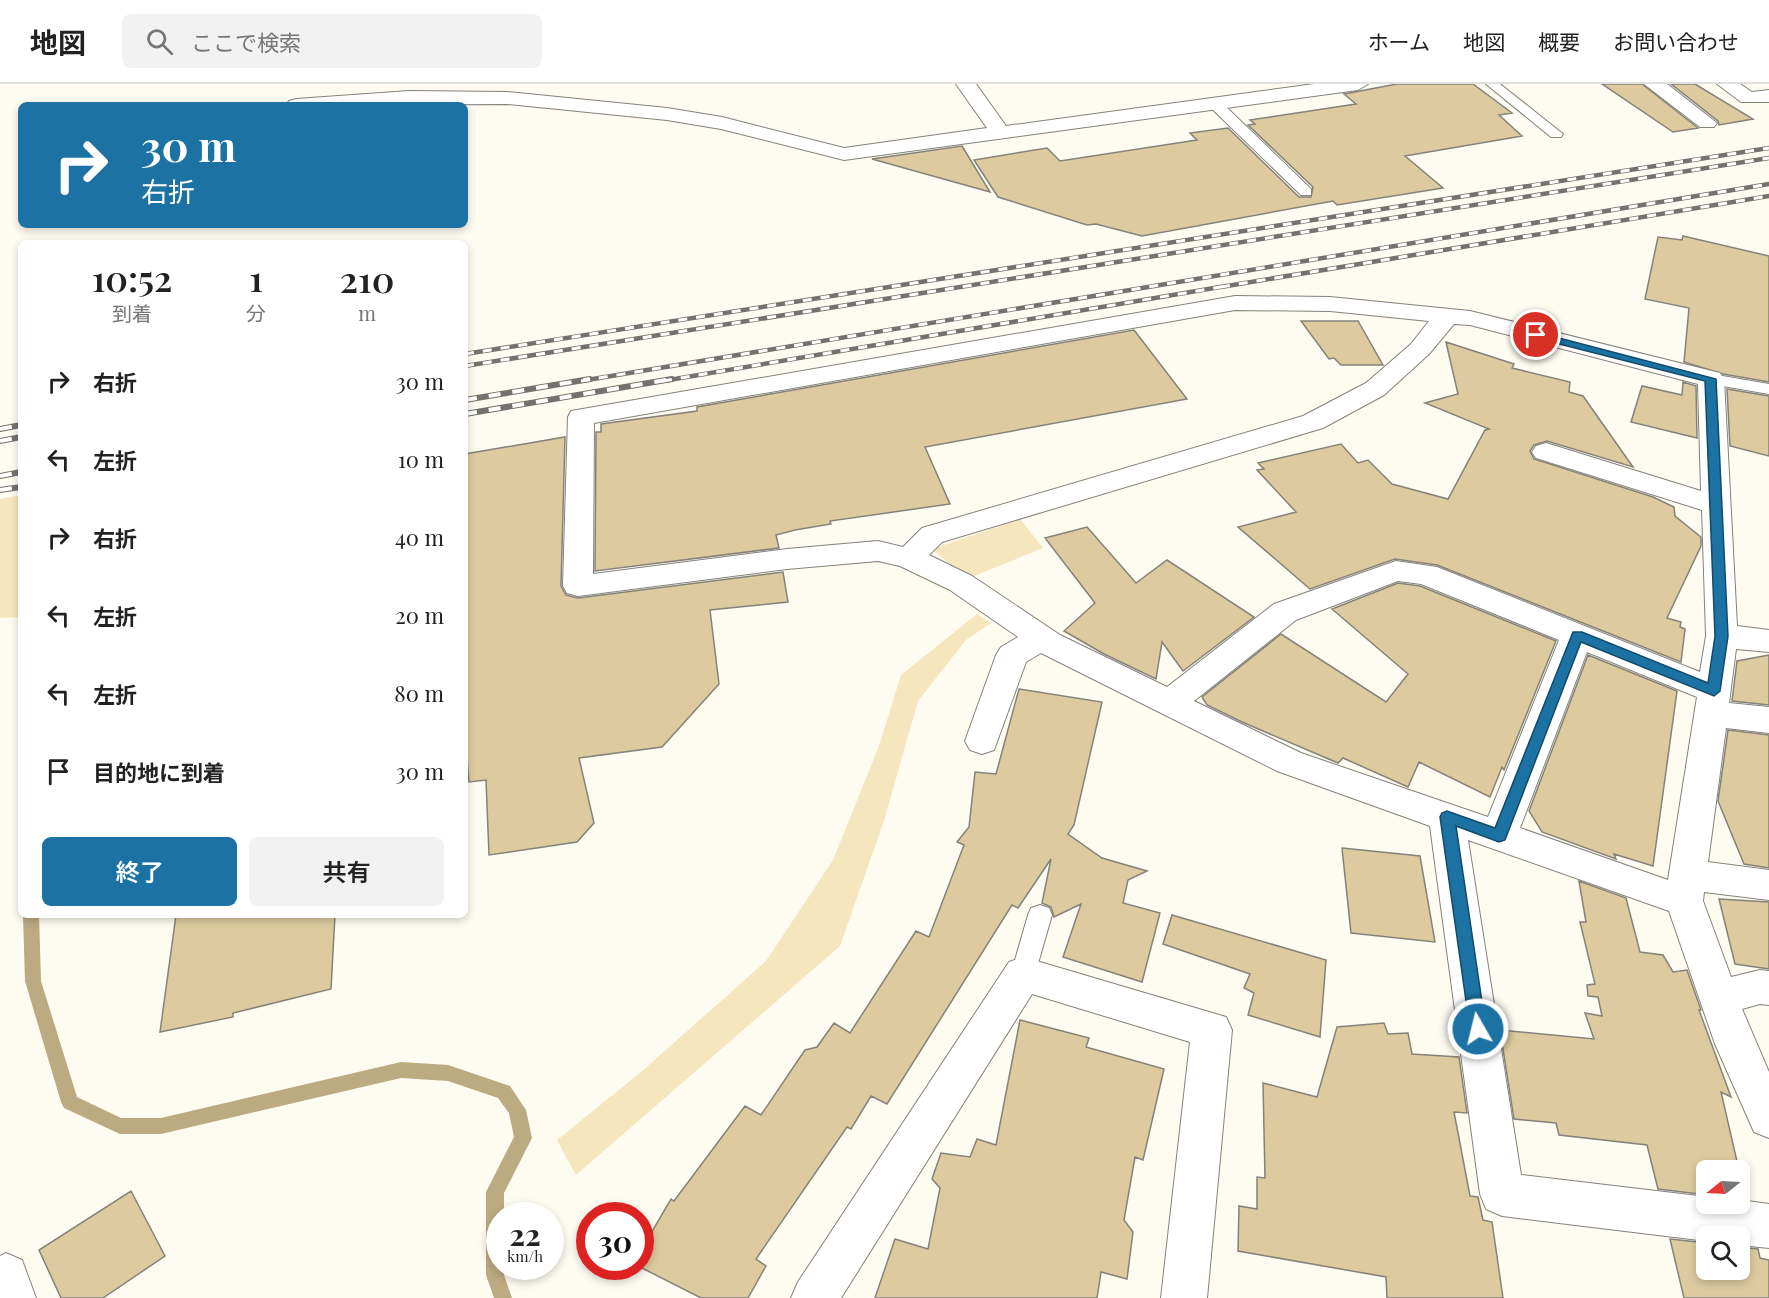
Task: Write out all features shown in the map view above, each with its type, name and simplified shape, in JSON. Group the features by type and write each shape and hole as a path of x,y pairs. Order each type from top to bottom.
{"street":[{"path":"966,84 1001,133"},
{"path":"319,102 410,90 466,101 507,98 667,114 722,123 844,154 1215,104 1285,89 1358,84"},
{"path":"1654,84 1707,123"},
{"path":"1727,84 1769,112"},
{"path":"1748,98 1769,96"},
{"path":"1769,885 1686,888 1499,836 1290,762 1041,638 962,583 909,558 878,551 787,559 578,586 581,417 1234,303 1330,304 1470,318 1711,379 1722,636 1686,888 1736,1044 1769,1118"},
{"path":"909,558 932,535 1189,456 1313,422 1374,389 1420,349 1447,316"},
{"path":"1546,452 1716,505"},
{"path":"1170,702 1285,612 1396,571 1426,574 1577,635 1712,702 1769,720"},
{"path":"1499,836 1577,635"},
{"path":"1722,636 1769,641"},
{"path":"982,741 1012,654 1041,638"},
{"path":"1447,817 1502,1194 1769,1226"},
{"path":"814,1298 1023,974 1212,1030 1185,1298"},
{"path":"1720,997 1760,987 1769,988"}],"lane":[{"path":"1492,84 1557,134"},
{"path":"1215,104 1306,192"},
{"path":"1711,379 1769,389"},
{"path":"1023,974 1040,915"}],"shaded area":[{"path":"18,496 18,617 0,618 0,499"},
{"path":"1020,519 1043,548 967,579 932,549"},
{"path":"977,614 991,623 966,640 918,701 884,821 840,946 576,1175 557,1140 641,1072 766,961 833,860 879,746 901,675"}],"building":[{"path":"1397,84 1473,84 1512,113 1499,115 1522,136 1405,156 1443,188 1337,205 1333,201 1142,236 1096,224 1087,225 998,197 974,160 1047,148 1060,161 1197,140 1190,133 1228,128 1299,197 1311,197 1313,187 1248,125 1255,124 1250,120 1356,104 1344,94"},
{"path":"1602,84 1642,84 1698,128 1673,132"},
{"path":"1671,84 1695,84 1753,119 1719,125 1718,121"},
{"path":"962,146 990,192 872,159"},
{"path":"1683,236 1769,256 1769,382 1723,374 1684,362 1689,308 1645,299 1658,237 1682,240"},
{"path":"1301,321 1358,321 1383,365 1341,365 1334,358 1329,359"},
{"path":"1134,330 1187,399 925,447 950,504 830,521 831,524 795,530 776,535 779,548 595,571 596,432 601,432 601,424 697,411 697,407"},
{"path":"1446,342 1514,364 1512,368 1570,382 1569,392 1583,396 1633,467 1547,441 1534,445 1530,451 1534,459 1653,497 1674,507 1675,516 1701,537 1701,546 1667,618 1681,622 1680,627 1685,629 1681,662 1437,565 1395,559 1310,589 1238,527 1296,512 1257,470 1264,469 1258,463 1341,444 1358,463 1368,460 1392,484 1448,499 1485,430 1489,429 1425,403 1458,394"},
{"path":"1683,382 1696,386 1697,438 1631,422 1642,386 1682,395"},
{"path":"1727,389 1769,396 1769,456 1730,446"},
{"path":"565,437 561,586 566,595 578,598 783,572 788,602 710,610 719,684 662,747 579,758 594,823 577,842 489,855 486,780 469,782 468,770 468,453"},
{"path":"1087,527 1136,583 1167,560 1254,617 1183,671 1162,642 1156,679 1104,654 1064,631 1095,603 1045,538"},
{"path":"1398,583 1420,586 1556,641 1504,770 1502,767 1490,797 1419,762 1408,787 1343,758 1338,763 1242,722 1207,705 1202,697 1281,634 1386,702 1408,674 1332,609"},
{"path":"1588,655 1677,691 1653,866 1614,854 1616,859 1542,832 1529,811"},
{"path":"1769,655 1769,705 1732,701 1737,661"},
{"path":"1019,689 1102,702 1074,825 1068,834 1102,858 1147,871 1128,880 1123,903 1160,913 1142,982 1063,957 1081,904 1054,917 1051,907 1042,903 1051,859 1018,908 1012,905 887,1104 871,1096 851,1129 847,1127 756,1259 766,1266 748,1298 701,1298 654,1274 654,1228 671,1199 674,1201 745,1106 761,1115 805,1050 817,1047 834,1023 850,1033 916,931 929,937 964,845 957,842 969,827 975,772 996,774"},
{"path":"1728,730 1769,735 1769,868 1744,864 1718,801"},
{"path":"1342,848 1420,856 1435,942 1351,933"},
{"path":"1579,881 1626,898 1640,952 1663,955 1673,972 1687,970 1731,1097 1721,1092 1737,1160 1696,1160 1696,1194 1658,1189 1647,1145 1559,1135 1556,1123 1514,1119 1500,1030 1594,1039 1585,1013 1602,1016 1598,997 1588,996 1587,985 1595,984 1580,922 1586,922"},
{"path":"1719,899 1769,902 1769,969 1735,964"},
{"path":"1172,915 1326,960 1320,1037 1248,1015 1254,993 1244,988 1250,974 1163,944"},
{"path":"176,918 335,918 331,989 233,1013 233,1017 160,1032"},
{"path":"1020,1020 1089,1038 1086,1047 1164,1069 1143,1160 1135,1157 1124,1220 1133,1232 1127,1279 1101,1272 1097,1298 875,1298 895,1239 928,1249 940,1188 932,1179 941,1153 970,1157 977,1139 996,1145"},
{"path":"1384,1023 1388,1034 1408,1033 1412,1054 1459,1057 1467,1113 1454,1112 1470,1196 1478,1197 1483,1220 1492,1222 1503,1298 1387,1298 1386,1277 1238,1251 1239,1206 1257,1209 1257,1177 1265,1178 1263,1083 1317,1097 1337,1027"},
{"path":"131,1191 165,1256 103,1298 61,1298 39,1250"},
{"path":"1670,1239 1696,1242 1696,1280 1750,1280 1750,1248 1758,1249 1760,1258 1769,1260 1769,1298 1684,1298"}],"waterway":[{"path":"31,918 33,981 70,1102 120,1126 161,1126 401,1070 448,1073 504,1092 517,1110 523,1138 495,1192 495,1275 503,1298"}],"railway":[{"path":"468,354 1769,148"},
{"path":"468,366 1769,158"},
{"path":"581,381 1769,184"},
{"path":"1221,287 1769,196"},
{"path":"663,381 1226,286"},
{"path":"468,399 590,379"},
{"path":"468,413 672,379"},
{"path":"0,429 18,426"},
{"path":"0,441 18,438"},
{"path":"0,476 18,473"},
{"path":"0,490 18,487"}],"route":[{"path":"1478,1029 1447,817 1499,836 1577,635 1714,691 1722,636 1711,379 1536,335"}]}
